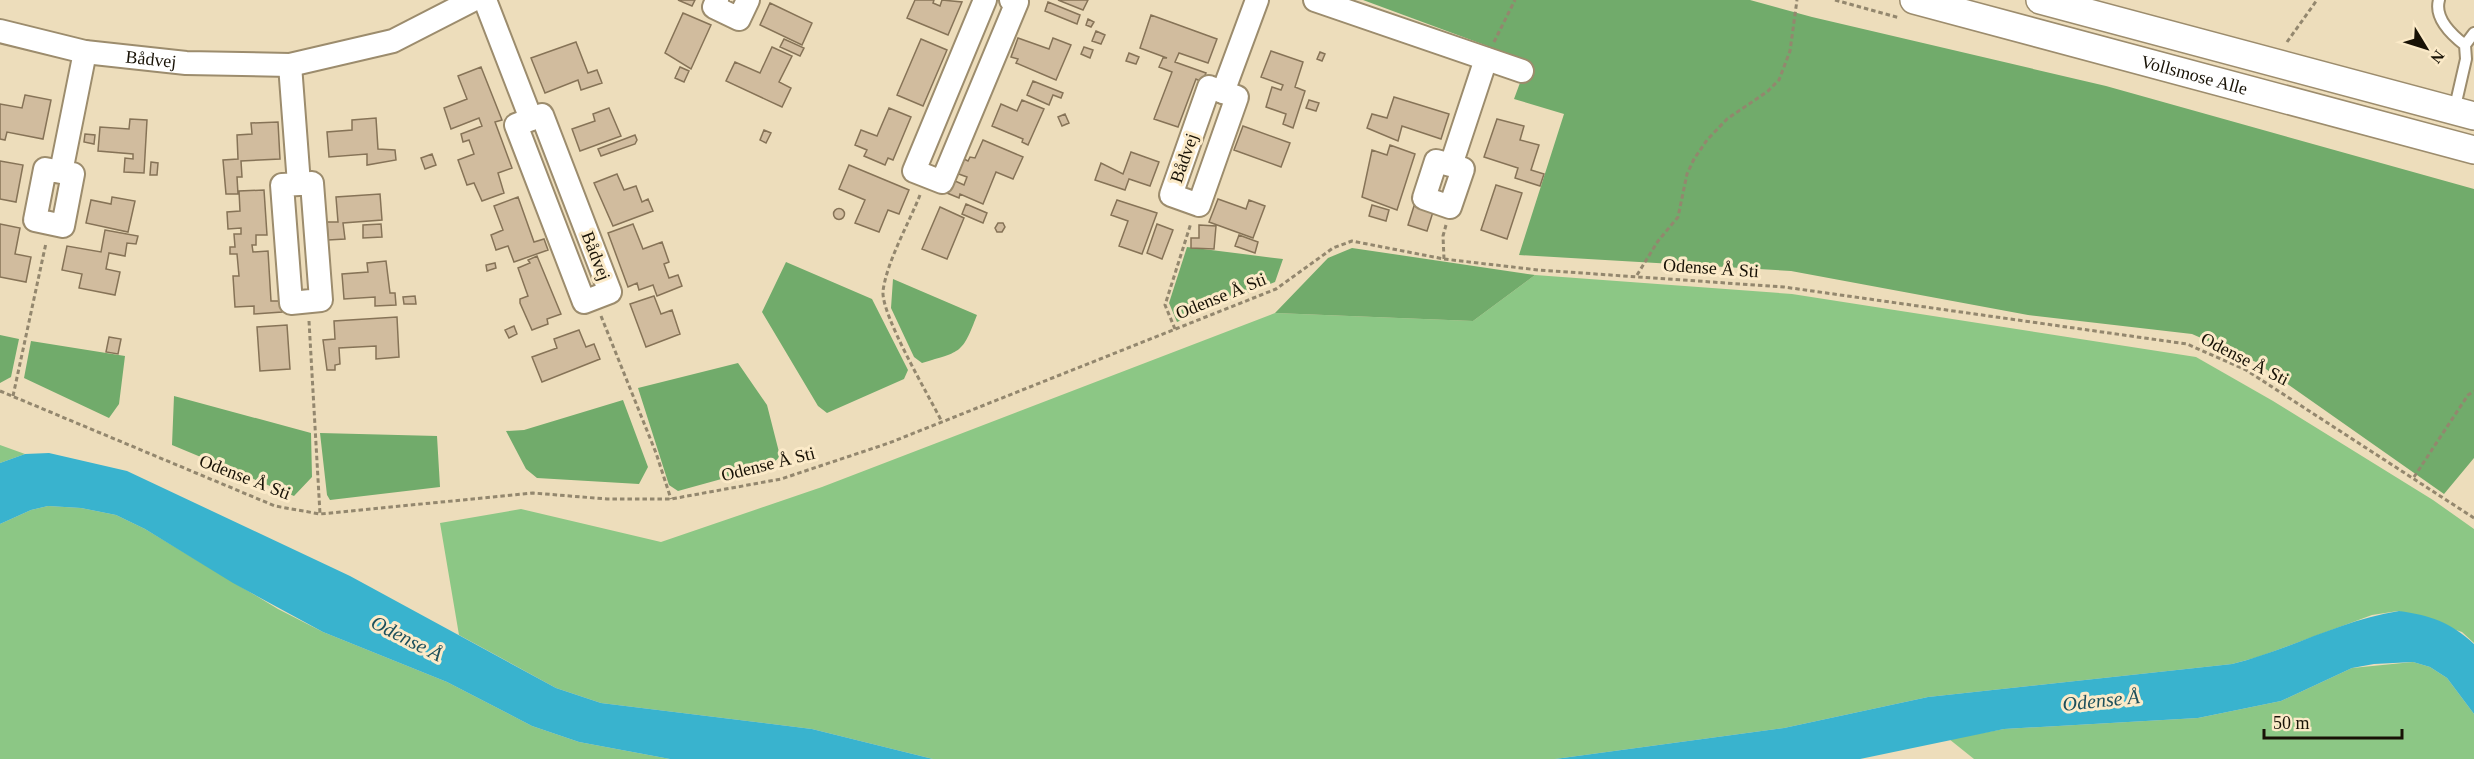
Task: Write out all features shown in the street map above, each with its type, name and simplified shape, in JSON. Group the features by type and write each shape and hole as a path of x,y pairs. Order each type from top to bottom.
{"street":[{"name":"Bådvej","path":"0,31 85,52 186,63 290,65 393,40 473,0"},
{"name":"Bådvej","path":"485,0 531,119 516,125 584,302 594,297"},
{"path":"717,0 714,7 739,19 748,0"},
{"path":"985,0 914,171 942,182 1017,2 1011,0"},
{"name":"Bådvej","path":"1199,205 1237,97 1223,92 1257,0"},
{"path":"1315,0 1522,71"},
{"name":"Vollsmose Alle","path":"1914,0 2474,150"},
{"name":"Vollsmose Alle","path":"2040,0 2464,114"},
{"path":"51,224 35,220 45,169 61,172 85,52"},
{"path":"1450,207 1462,169 1451,165 1486,59"},
{"path":"290,65 299,184"},
{"path":"312,183 321,300 291,303 282,185 299,184 312,183"}],"lane":[{"path":"2439,0 2438,6 2447,31 2465,45"},
{"path":"2464,114 2465,45 2474,33"}],"path":[{"path":"1486,59 1515,0"},
{"path":"1637,275 1658,241 1678,217 1687,174 1707,140 1727,119 1768,91 1779,80 1790,51 1797,0"},
{"path":"2275,63 2317,0"},
{"path":"928,177 889,270 883,292 888,314 942,422"},
{"path":"1175,329 1165,305 1187,233 1199,205"},
{"path":"1444,259 1443,236 1450,207"},
{"path":"13,396 51,224"},
{"name":"Odense Å Sti","path":"0,391 275,506 320,514 532,493 607,500 671,499 781,479 889,443 1276,289 1333,248 1352,241 1444,259 1538,270 1637,275 1784,287 2187,344 2246,370 2474,518"},
{"path":"594,297 656,453 671,499"},
{"path":"307,302 320,514"},
{"path":"2414,477 2468,395 2474,391"}],"green space":[{"path":"1363,0 1750,0 1812,17 2106,86 2474,189 2474,458 2444,494 2256,362 2192,334 2028,315 1791,271 1519,255 1564,114 1514,99 1528,61"},
{"path":"1187,247 1283,259 1275,282 1177,322 1169,303"},
{"path":"1352,248 1535,275 1473,321 1275,313 1328,258"},
{"path":"786,262 872,299 908,370 904,379 827,413 818,406 762,312"},
{"path":"1535,275 1792,294 2196,357 2273,401 2433,500 2474,529 2474,643 2462,632 2398,611 2372,615 2258,657 2232,664 1928,697 1784,728 1555,759 933,759 812,729 601,703 556,688 459,635 440,523 521,509 661,542 822,487 1275,313 1473,321"},
{"path":"893,279 977,315 964,344 953,353 922,363 914,357 891,308"},
{"path":"0,335 19,339 11,377 0,383"},
{"path":"31,341 125,356 119,404 109,418 24,378"},
{"path":"738,363 767,405 780,456 772,465 678,491 669,485 638,388"},
{"path":"174,396 311,433 312,477 294,496 172,445"},
{"path":"623,400 648,467 639,484 537,478 526,469 506,431 524,430"},
{"path":"320,433 437,436 440,487 330,500 327,495"},
{"path":"0,445 25,454 0,463"},
{"path":"48,506 81,508 116,515 145,529 278,609 323,632 447,682 532,726 579,742 670,759 0,759 0,524 31,510"},
{"path":"2413,662 2430,667 2447,678 2474,714 2474,759 1974,759 1949,739 2004,729 2198,718 2281,701 2352,668"}],"water":[{"name":"Odense Å","path":"49,453 127,471 350,576 556,688 601,703 812,729 933,759 670,759 579,742 532,726 447,682 323,632 233,583 145,529 116,515 81,508 48,506 31,510 0,524 0,463 25,454"},
{"name":"Odense Å","path":"2399,611 2439,621 2457,630 2474,644 2474,714 2447,678 2430,667 2413,662 2374,664 2352,668 2281,701 2198,718 2004,729 1860,759 1555,759 1784,728 1928,697 2232,664 2356,621"}],"building":[{"path":"678,0 695,0 692,6"},
{"path":"915,0 934,0 933,3 940,6 942,0 962,2 948,35 907,18"},
{"path":"1058,0 1088,0 1083,10"},
{"path":"1048,2 1080,15 1077,24 1045,11"},
{"path":"770,3 812,23 802,45 760,25"},
{"path":"683,13 711,25 691,69 665,53"},
{"path":"1151,15 1217,39 1208,63 1179,53 1175,62 1206,73 1202,82 1196,79 1178,127 1154,119 1172,72 1159,67 1163,58 1167,58 1140,48"},
{"path":"1088,19 1094,22 1091,27 1086,25"},
{"path":"1096,31 1105,35 1101,44 1092,41"},
{"path":"1018,38 1049,49 1053,38 1071,45 1056,80 1016,63 1018,59 1011,57"},
{"path":"784,39 804,48 800,56 780,47"},
{"path":"921,39 947,50 923,106 897,95"},
{"path":"576,42 588,73 597,70 602,83 581,90 578,80 545,93 531,58"},
{"path":"772,47 792,56 779,82 791,88 782,107 726,81 735,62 760,73"},
{"path":"1084,47 1093,50 1090,58 1081,54"},
{"path":"1271,51 1303,62 1295,87 1305,91 1293,128 1283,124 1286,114 1266,107 1272,87 1281,90 1283,85 1261,77"},
{"path":"1320,52 1325,54 1322,61 1317,59"},
{"path":"1129,53 1139,57 1136,64 1126,61"},
{"path":"481,67 502,120 495,122 512,168 498,173 504,193 482,201 474,183 467,185 458,160 474,154 469,140 463,142 461,134 482,126 479,118 451,129 444,108 467,99 458,76"},
{"path":"680,67 689,71 684,82 675,78"},
{"path":"1033,81 1063,93 1061,98 1053,95 1049,105 1027,95"},
{"path":"25,95 51,100 43,139 7,132 5,140 0,139 0,104 22,108"},
{"path":"1394,97 1449,114 1441,139 1402,126 1398,141 1367,128 1372,114 1387,118"},
{"path":"1022,100 1044,109 1028,145 1022,142 1023,139 992,126 1001,104 1017,111"},
{"path":"1309,100 1319,103 1316,111 1306,108"},
{"path":"609,108 621,136 580,151 572,129 595,121 593,114"},
{"path":"889,108 911,117 893,160 888,158 885,165 864,156 867,150 855,145 861,130 877,136"},
{"path":"1065,114 1069,123 1062,126 1058,117"},
{"path":"376,118 378,149 395,150 396,160 367,165 367,154 329,157 327,132 352,130 352,120"},
{"path":"130,119 147,120 144,173 124,172 125,158 133,159 133,154 98,151 100,127 129,129"},
{"path":"1497,119 1524,126 1520,140 1539,145 1531,170 1544,174 1540,186 1515,178 1518,168 1484,157"},
{"path":"278,122 280,159 241,161 242,177 237,177 238,194 226,194 223,160 238,159 237,135 252,134 251,123"},
{"path":"1243,126 1290,143 1281,167 1234,150"},
{"path":"764,130 771,133 766,143 760,140"},
{"path":"85,134 95,135 94,144 84,142"},
{"path":"635,135 637,140 635,144 601,156 598,149"},
{"path":"983,140 1023,157 1013,179 996,172 983,204 960,194 959,198 947,193 953,180 964,185 967,177 956,173 962,158 968,161 970,157 975,158"},
{"path":"1390,145 1415,154 1397,210 1362,197 1372,150 1387,155"},
{"path":"1131,152 1159,162 1150,186 1129,179 1125,190 1095,180 1101,163 1123,174"},
{"path":"432,154 436,165 425,169 421,158"},
{"path":"0,161 23,165 16,202 0,199"},
{"path":"151,162 158,163 157,175 150,175"},
{"path":"849,165 909,190 899,214 888,210 879,232 855,223 865,200 839,189"},
{"path":"617,174 624,190 636,186 642,202 648,199 653,211 613,226 594,183"},
{"path":"1496,185 1522,193 1507,239 1481,230"},
{"path":"264,190 267,235 256,235 256,245 252,245 253,252 268,251 271,301 282,301 282,312 254,314 254,306 235,307 233,276 239,276 237,254 230,254 230,247 235,247 234,234 241,234 241,228 228,229 227,212 240,211 239,191"},
{"path":"380,194 382,220 343,223 345,239 328,240 327,222 338,222 336,197"},
{"path":"112,197 135,201 128,232 86,223 91,200 111,204"},
{"path":"518,197 534,242 544,239 548,250 514,262 508,246 496,250 491,235 503,230 494,206"},
{"path":"1218,199 1246,209 1249,200 1265,206 1253,238 1209,222"},
{"path":"1117,200 1157,213 1142,254 1119,246 1128,221 1111,215"},
{"path":"966,204 987,213 983,223 962,214"},
{"path":"1372,205 1389,210 1386,221 1369,216"},
{"path":"1414,206 1433,212 1427,231 1408,225"},
{"path":"940,207 964,218 947,259 922,249"},
{"path":"839,209 843,210 843,218 839,219 835,218 834,214 835,210"},
{"path":"998,223 1003,223 1005,227 1002,232 997,232 995,228"},
{"path":"0,224 20,228 15,254 31,257 26,282 0,277"},
{"path":"381,224 382,237 363,238 363,225"},
{"path":"633,224 643,249 662,242 669,262 664,264 669,278 678,275 682,286 657,296 653,285 639,290 637,283 628,287 608,233"},
{"path":"1157,224 1173,230 1162,259 1147,253"},
{"path":"1199,225 1216,226 1214,249 1191,248 1191,238 1199,238"},
{"path":"105,230 138,236 136,244 127,243 125,256 109,253 106,269 120,272 115,295 79,288 82,274 62,270 67,246 101,252"},
{"path":"1239,235 1258,242 1255,253 1235,246"},
{"path":"537,256 561,314 547,319 548,324 532,330 520,303 520,299 528,296 518,268 530,263 528,260"},
{"path":"386,261 390,293 395,293 396,305 375,306 375,297 344,299 342,274 368,272 367,263"},
{"path":"495,263 496,268 487,271 486,265"},
{"path":"415,296 416,304 404,304 403,297"},
{"path":"654,296 661,314 672,310 680,334 646,347 630,304"},
{"path":"397,317 399,357 376,359 376,346 339,348 340,364 335,365 335,370 327,370 323,340 335,339 334,321"},
{"path":"287,325 290,369 260,371 257,327"},
{"path":"514,326 517,334 509,338 505,330"},
{"path":"579,330 586,347 594,344 600,359 542,382 532,357 557,348 554,339"},
{"path":"109,337 121,339 118,354 106,352"}]}
